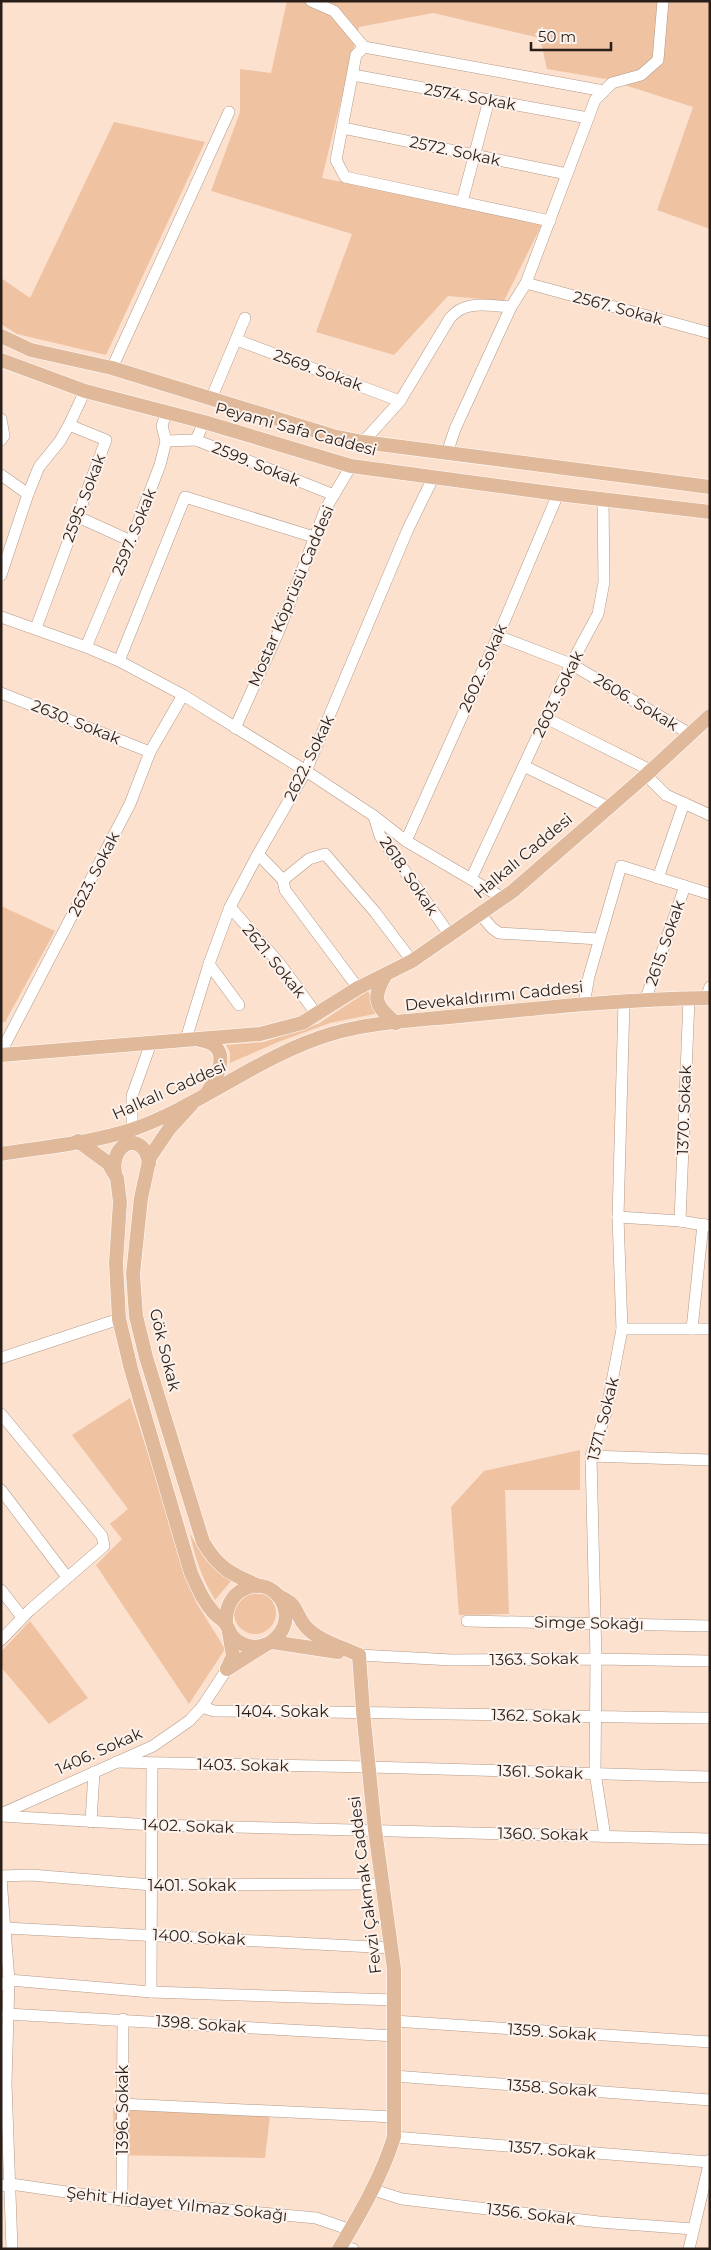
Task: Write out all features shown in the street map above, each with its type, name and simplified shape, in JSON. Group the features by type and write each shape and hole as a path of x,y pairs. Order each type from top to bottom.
{"main road":[{"name":"Peyami Safa Caddesi","path":"1,336 31,350 112,368 333,436 363,442 710,487"},
{"name":"Peyami Safa Caddesi","path":"1,360 85,391 166,414 204,422 351,466 603,500 710,512"},
{"name":"Halkalı Caddesi","path":"316,1015 358,988 412,961 503,898 648,773 690,734 707,722"},
{"path":"386,974 378,989 377,1004 396,1023"},
{"name":"Devekaldırımı Caddesi","path":"287,1052 332,1034 396,1023 584,1004 689,999 708,994"},
{"path":"1,1053 260,1034 302,1023 316,1015"},
{"path":"189,1039 207,1041 213,1044 220,1056 219,1072 207,1094"},
{"name":"Halkalı Caddesi","path":"1,1154 78,1141 132,1129 194,1101 287,1052"},
{"name":"Gök Sokak","path":"194,1101 169,1129 150,1157 141,1198 133,1274 136,1316 203,1542 213,1559 231,1574 262,1587"},
{"path":"78,1141 100,1156 115,1173"},
{"path":"149,1163 144,1149 139,1145 128,1143 122,1145 117,1151 115,1173 120,1202 116,1263 119,1319 131,1369 191,1574 204,1601 236,1640 244,1645 254,1647 268,1644 359,1654"},
{"path":"156,1450 173,1445"},
{"path":"227,1669 233,1656 227,1608 234,1594 251,1586 262,1587 290,1601 306,1627 327,1641 359,1654"},
{"path":"227,1669 279,1636 286,1620 283,1603 278,1596"},
{"name":"Fevzi Çakmak Caddesi","path":"344,2248 389,2154 394,2137 395,2036 392,1948 375,1830 359,1654"}],"street":[{"path":"311,1 334,10 364,47 604,91"},
{"path":"447,453 454,429 511,307 526,283 595,100 612,82 641,76 658,60 663,1"},
{"path":"364,47 356,56 336,160 345,177 550,221"},
{"name":"2574. Sokak","path":"352,76 588,118"},
{"path":"462,202 488,100"},
{"path":"112,368 229,112"},
{"name":"2572. Sokak","path":"342,128 567,174"},
{"name":"2567. Sokak","path":"526,283 710,333"},
{"path":"363,442 400,401 450,318 457,310 471,304 511,307"},
{"path":"212,399 245,318"},
{"name":"2569. Sokak","path":"237,340 400,401"},
{"path":"1,575 38,467 60,441 85,391"},
{"name":"2597. Sokak","path":"86,647 160,465 166,442 162,426 166,414"},
{"path":"1,419 4,436 1,440"},
{"name":"2599. Sokak","path":"204,422 196,440 334,495"},
{"name":"2595. Sokak","path":"36,628 76,516 106,440 69,425"},
{"path":"166,442 196,440"},
{"name":"Mostar Köprüsü Caddesi","path":"235,728 278,633 314,537 334,495 351,466"},
{"path":"1,475 28,494"},
{"name":"2622. Sokak","path":"189,1039 209,964 230,907 306,771 408,529 434,478"},
{"name":"2602. Sokak","path":"406,841 498,636 558,494"},
{"path":"119,661 185,497 314,537"},
{"name":"2603. Sokak","path":"471,879 546,718 598,614 603,590 603,500"},
{"path":"76,516 131,540"},
{"path":"1,617 36,628 119,661 184,695 306,771 374,816 406,841 503,898"},
{"name":"2606. Sokak","path":"498,636 572,664 690,734"},
{"name":"2630. Sokak","path":"1,693 150,752"},
{"name":"2623. Sokak","path":"1,1053 130,804 150,752 184,695"},
{"path":"546,718 648,773 666,795 710,815"},
{"path":"524,766 608,807"},
{"path":"658,878 684,803"},
{"name":"2618. Sokak","path":"374,816 380,836 449,934"},
{"path":"258,854 283,880 285,890 358,988"},
{"path":"283,880 309,859 325,854 375,912 412,961"},
{"path":"584,1004 589,976 620,866 710,894"},
{"name":"2615. Sokak","path":"645,1001 685,886"},
{"name":"2621. Sokak","path":"230,907 280,964 316,1015"},
{"path":"480,914 492,928 499,932 600,938"},
{"path":"209,964 239,1005"},
{"name":"1370. Sokak","path":"680,1221 689,999"},
{"name":"1371. Sokak","path":"605,1836 595,1773 596,1659 591,1456 606,1413 622,1329 618,1217 624,1002"},
{"path":"132,1129 132,1096 151,1043"},
{"path":"618,1217 680,1221 707,1225 692,1329"},
{"path":"1,1358 119,1319"},
{"path":"622,1329 710,1329"},
{"path":"1,1414 102,1536 104,1546 22,1617 1,1640"},
{"path":"591,1456 710,1460"},
{"path":"1,1490 67,1577"},
{"path":"1,1590 22,1617"},
{"name":"Simge Sokağı","path":"467,1621 594,1622 710,1626"},
{"name":"1363. Sokak","path":"359,1654 452,1660 596,1659 710,1661"},
{"path":"202,1707 227,1669"},
{"name":"1404. Sokak","path":"202,1707 214,1711 363,1711"},
{"name":"1406. Sokak","path":"1,1815 152,1746 190,1721 202,1707"},
{"name":"1362. Sokak","path":"363,1711 710,1718"},
{"name":"1403. Sokak","path":"116,1762 370,1767"},
{"path":"151,1992 152,1764"},
{"name":"1361. Sokak","path":"370,1767 710,1777"},
{"path":"91,1822 94,1772"},
{"name":"1402. Sokak","path":"1,1815 152,1826 375,1830"},
{"name":"1360. Sokak","path":"375,1830 710,1839"},
{"name":"1401. Sokak","path":"1,1878 31,1875 152,1885 384,1884"},
{"path":"1,1878 6,1928 5,1982 7,2014 4,2037 4,2085 8,2244"},
{"name":"1400. Sokak","path":"6,1928 152,1934 392,1948"},
{"path":"5,1982 151,1992 394,2000"},
{"name":"1398. Sokak","path":"7,2014 123,2019 395,2036"},
{"name":"1396. Sokak","path":"122,2200 121,2104 123,2019"},
{"name":"1359. Sokak","path":"394,2021 710,2042"},
{"name":"1358. Sokak","path":"394,2076 710,2100"},
{"path":"121,2104 394,2117"},
{"name":"1357. Sokak","path":"394,2137 709,2161"},
{"path":"689,2249 693,2229 706,2192 709,2161"},
{"name":"Şehit Hidayet Yılmaz Sokağı","path":"6,2185 122,2200 316,2218 351,2230"},
{"name":"1356. Sokak","path":"371,2189 412,2200 599,2222 693,2229"}],"shaded area":[{"path":"287,1 710,1 710,229 657,210 693,107 606,79 547,69 540,38 433,13 359,27 322,178 543,222 504,301 448,296 394,355 316,332 352,234 211,191 240,112 240,69 271,73"},
{"path":"114,122 205,142 106,355 17,334 1,324 1,278 30,298"},
{"path":"1,906 55,931 5,1022 1,1022"},
{"path":"368,991 379,1013 330,1023 278,1042 230,1063 230,1052 226,1045 264,1042 318,1024"},
{"path":"130,1398 196,1602 225,1649 189,1704 96,1565 122,1539 110,1524 128,1509 72,1435"},
{"path":"580,1450 580,1490 505,1490 509,1614 459,1615 451,1507 484,1471"},
{"path":"190,1534 206,1560 231,1581 215,1600 206,1584"},
{"path":"259,1592 267,1595 273,1601 276,1613 273,1625 267,1631 251,1634 243,1631 237,1625 234,1609 237,1601 243,1595"},
{"path":"30,1621 88,1698 49,1724 1,1667 1,1652"},
{"path":"113,2108 270,2116 265,2158 114,2155"}]}
